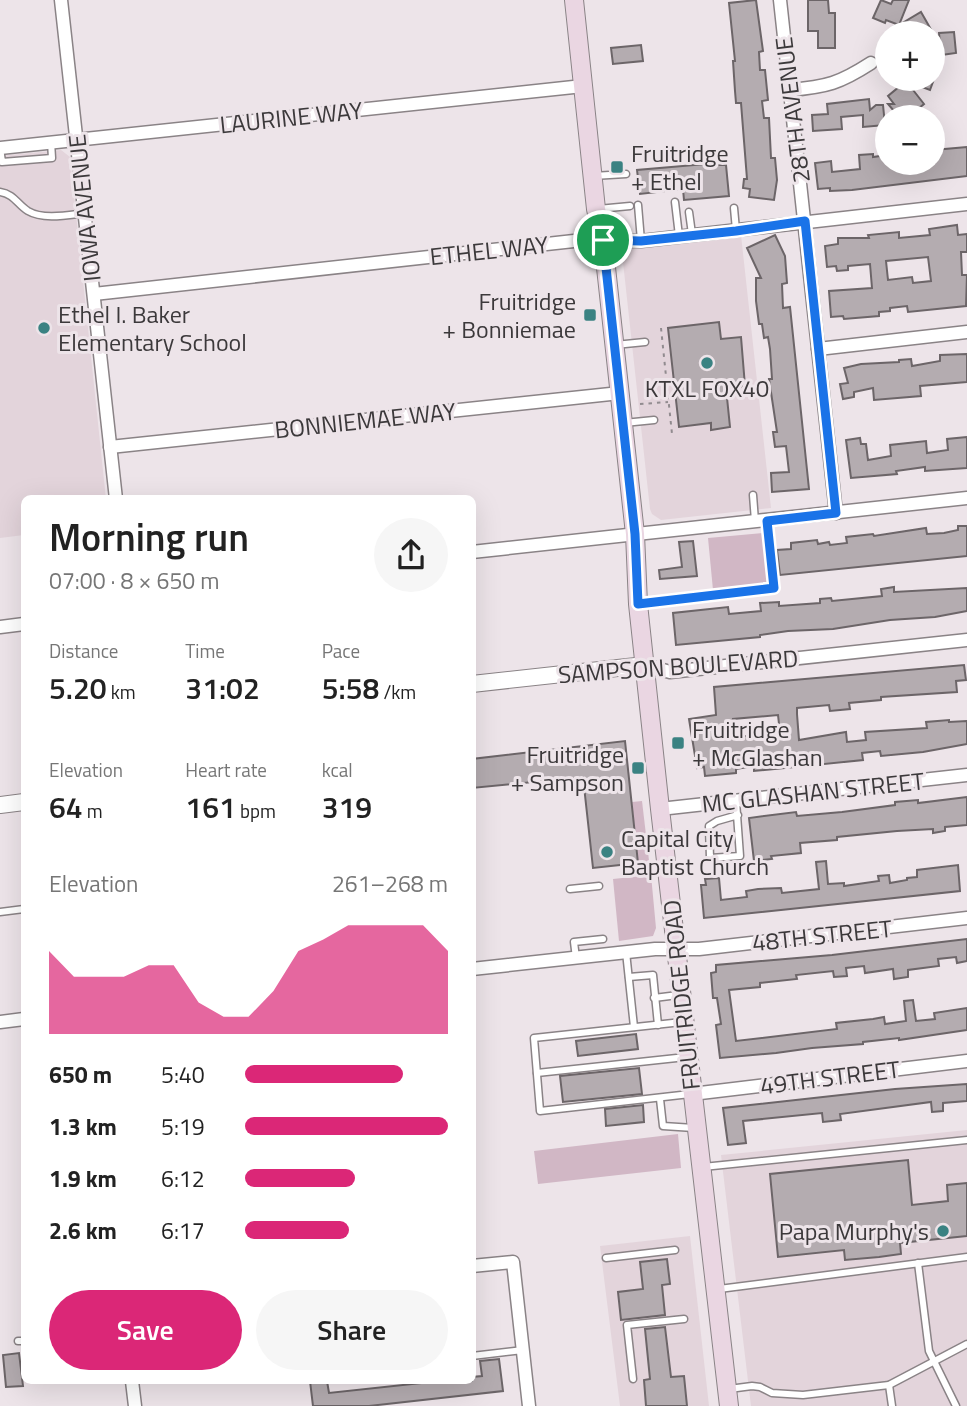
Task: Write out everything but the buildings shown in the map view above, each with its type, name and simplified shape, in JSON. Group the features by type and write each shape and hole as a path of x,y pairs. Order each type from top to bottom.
{"main road":[{"name":"FRUITRIDGE ROAD","path":"573,0 596,209 603,240 615,345 635,534 638,604 660,809 728,1397"}],"street":[{"name":"IOWA AVENUE","path":"61,0 116,495"},
{"name":"28TH AVENUE","path":"780,0 836,513"},
{"path":"789,90 835,84 872,63"},
{"name":"LAURINE WAY","path":"0,148 583,86"},
{"name":"ETHEL WAY","path":"94,293 583,240 641,241 967,204"},
{"path":"818,349 967,332"},
{"name":"BONNIEMAE WAY","path":"110,447 620,393"},
{"path":"476,552 967,498"},
{"path":"0,627 21,624"},
{"name":"SAMPSON BOULEVARD","path":"476,684 645,665 670,672 967,640"},
{"name":"MC GLASHAN STREET","path":"660,809 967,775"},
{"path":"0,805 21,802"},
{"name":"48TH STREET","path":"476,969 626,952 712,947 967,918"},
{"path":"0,1022 21,1019"},
{"name":"49TH STREET","path":"692,1094 967,1061"},
{"path":"476,1266 513,1262 529,1406"},
{"path":"132,1384 135,1406"}],"lane":[{"path":"0,148 2,162 52,158 51,142"},
{"path":"592,176 626,174"},
{"path":"0,192 16,198 29,212 37,214 59,216 86,213"},
{"path":"675,202 685,236"},
{"path":"638,205 641,241"},
{"path":"596,209 630,206"},
{"path":"734,208 736,231"},
{"path":"685,236 690,212"},
{"path":"615,345 645,342"},
{"path":"623,423 654,420"},
{"path":"638,604 774,588 753,495"},
{"path":"736,801 738,815 740,856 710,858 709,826 738,815"},
{"path":"570,889 599,886"},
{"path":"0,912 21,909"},
{"path":"576,958 574,942 603,939"},
{"path":"626,952 634,1027"},
{"path":"629,977 653,975 658,1025"},
{"path":"630,987 640,986"},
{"path":"654,998 681,995"},
{"path":"631,1001 641,1000"},
{"path":"632,1010 642,1008"},
{"path":"684,1022 534,1038 540,1111 692,1094"},
{"path":"537,1073 688,1057"},
{"path":"660,1099 663,1126 696,1128"},
{"path":"701,1167 967,1140"},
{"path":"606,1258 675,1250"},
{"path":"715,1289 967,1257"},
{"path":"918,1263 929,1351 956,1406"},
{"path":"633,1379 627,1325 684,1319"},
{"path":"728,1397 752,1386 772,1393 803,1395 889,1385 967,1344"},
{"path":"476,1356 523,1350"},
{"path":"889,1385 891,1406"}],"path":[{"path":"661,328 672,434"},
{"path":"640,404 668,402"}],"shaded area":[{"name":"Ethel I. Baker Elementary School","path":"61,150 70,157 106,495 21,495 21,535 0,538 0,156"},
{"path":"741,235 771,508 661,520 652,514 650,509 624,253 631,247"},
{"path":"763,533 768,584 713,590 708,538"},
{"path":"642,801 650,869 639,870 632,802"},
{"path":"651,875 656,928 653,936 619,941 613,879"},
{"path":"967,1130 967,1406 751,1406 721,1155"},
{"path":"678,1134 681,1168 538,1184 534,1151"},
{"path":"690,1236 709,1406 620,1406 600,1246"}],"place":[{"name":"Fruitridge + Ethel","path":"617,167"},
{"name":"Fruitridge + Bonniemae","path":"590,315"},
{"name":"Ethel I. Baker Elementary School","path":"44,328"},
{"name":"KTXL FOX40","path":"707,363"},
{"name":"Fruitridge + McGlashan","path":"678,743"},
{"name":"Fruitridge + Sampson","path":"638,768"},
{"name":"Capital City Baptist Church","path":"607,852"},
{"name":"Papa Murphy's","path":"943,1231"}],"route":[{"path":"805,221 836,513 767,521 774,588 638,604 635,534 603,240 641,241 805,221"}]}
